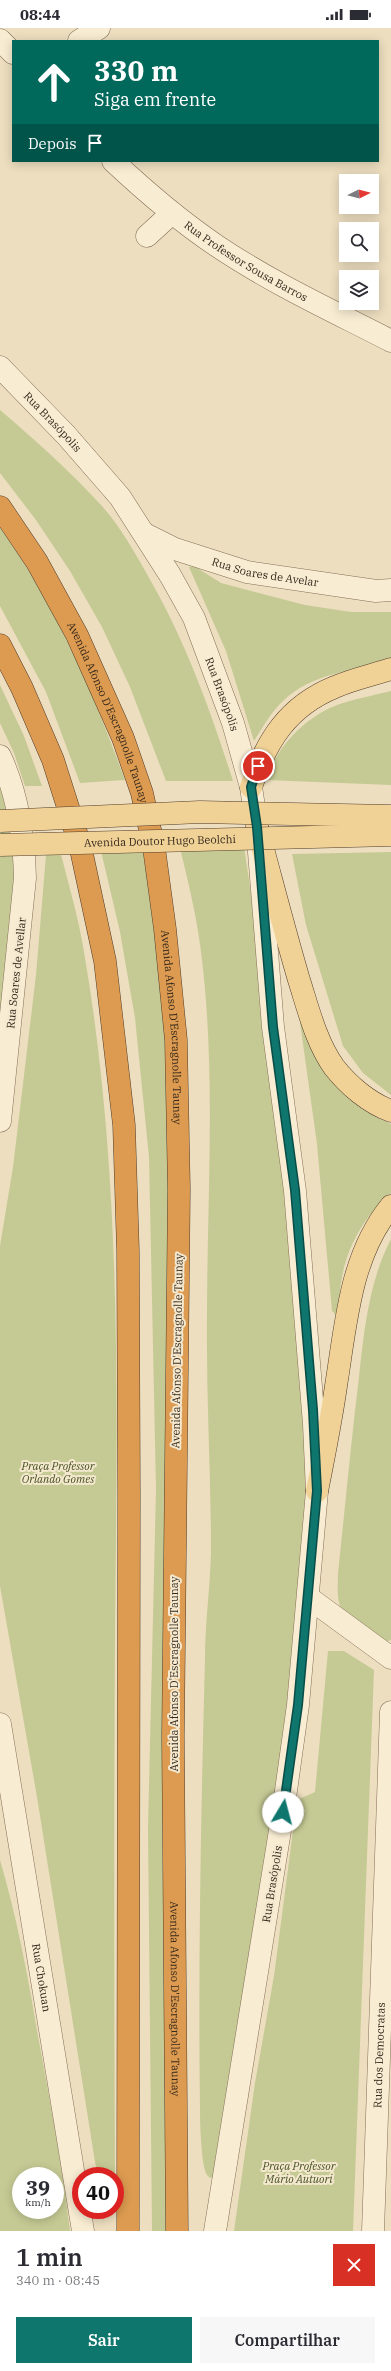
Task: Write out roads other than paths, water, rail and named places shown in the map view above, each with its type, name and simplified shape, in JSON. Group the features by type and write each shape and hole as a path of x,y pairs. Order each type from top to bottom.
{"highway":[{"name":"Avenida Afonso D'Escragnolle Taunay","path":"0,507 37,562 77,635 124,738 144,801 154,848 165,929 176,1040 179,1189 173,1736 177,2231"},
{"path":"0,645 22,688 53,760 80,844 99,923 116,1040 124,1125 128,1251 128,2231"}],"main road":[{"path":"251,787 265,749 291,715 313,698 335,686 391,670"},
{"path":"0,821 200,812 391,816"},
{"path":"257,827 294,960 321,1042 333,1066 348,1083 366,1097 391,1111"},
{"name":"Avenida Doutor Hugo Beolchi","path":"0,845 391,834"},
{"path":"317,1491 345,1327 357,1270 370,1238 391,1206"}],"street":[{"path":"81,40 99,28"},
{"path":"0,40 12,52"},
{"name":"Rua Professor Sousa Barros","path":"114,162 172,213 231,254 298,294 391,341"},
{"path":"148,236 172,213"},
{"name":"Rua Brasópolis","path":"0,367 66,435 120,498 145,534 194,618 233,723 251,787 257,827 273,1027 295,1190 312,1401 317,1491 309,1598 298,1705 283,1812 215,2231"},
{"name":"Rua Soares de Avelar","path":"145,534 175,549 247,572 376,591 391,590"},
{"name":"Rua Soares de Avellar","path":"0,756 8,772 18,805 24,849 23,908 0,1121"},
{"path":"309,1598 391,1658"},
{"name":"Rua dos Democratas","path":"373,2231 391,1712"},
{"name":"Rua Chokuan","path":"0,1724 31,1905 83,2231"},
{"path":"0,1813 31,1905"}],"railway":[{"path":"0,815 221,803 391,809"},
{"path":"0,826 221,814 391,820"}],"park label":[{"name":"Praça Professor Orlando Gomes","path":"58,1472"},
{"name":"Praça Professor Mário Autuori","path":"299,2172"}]}
